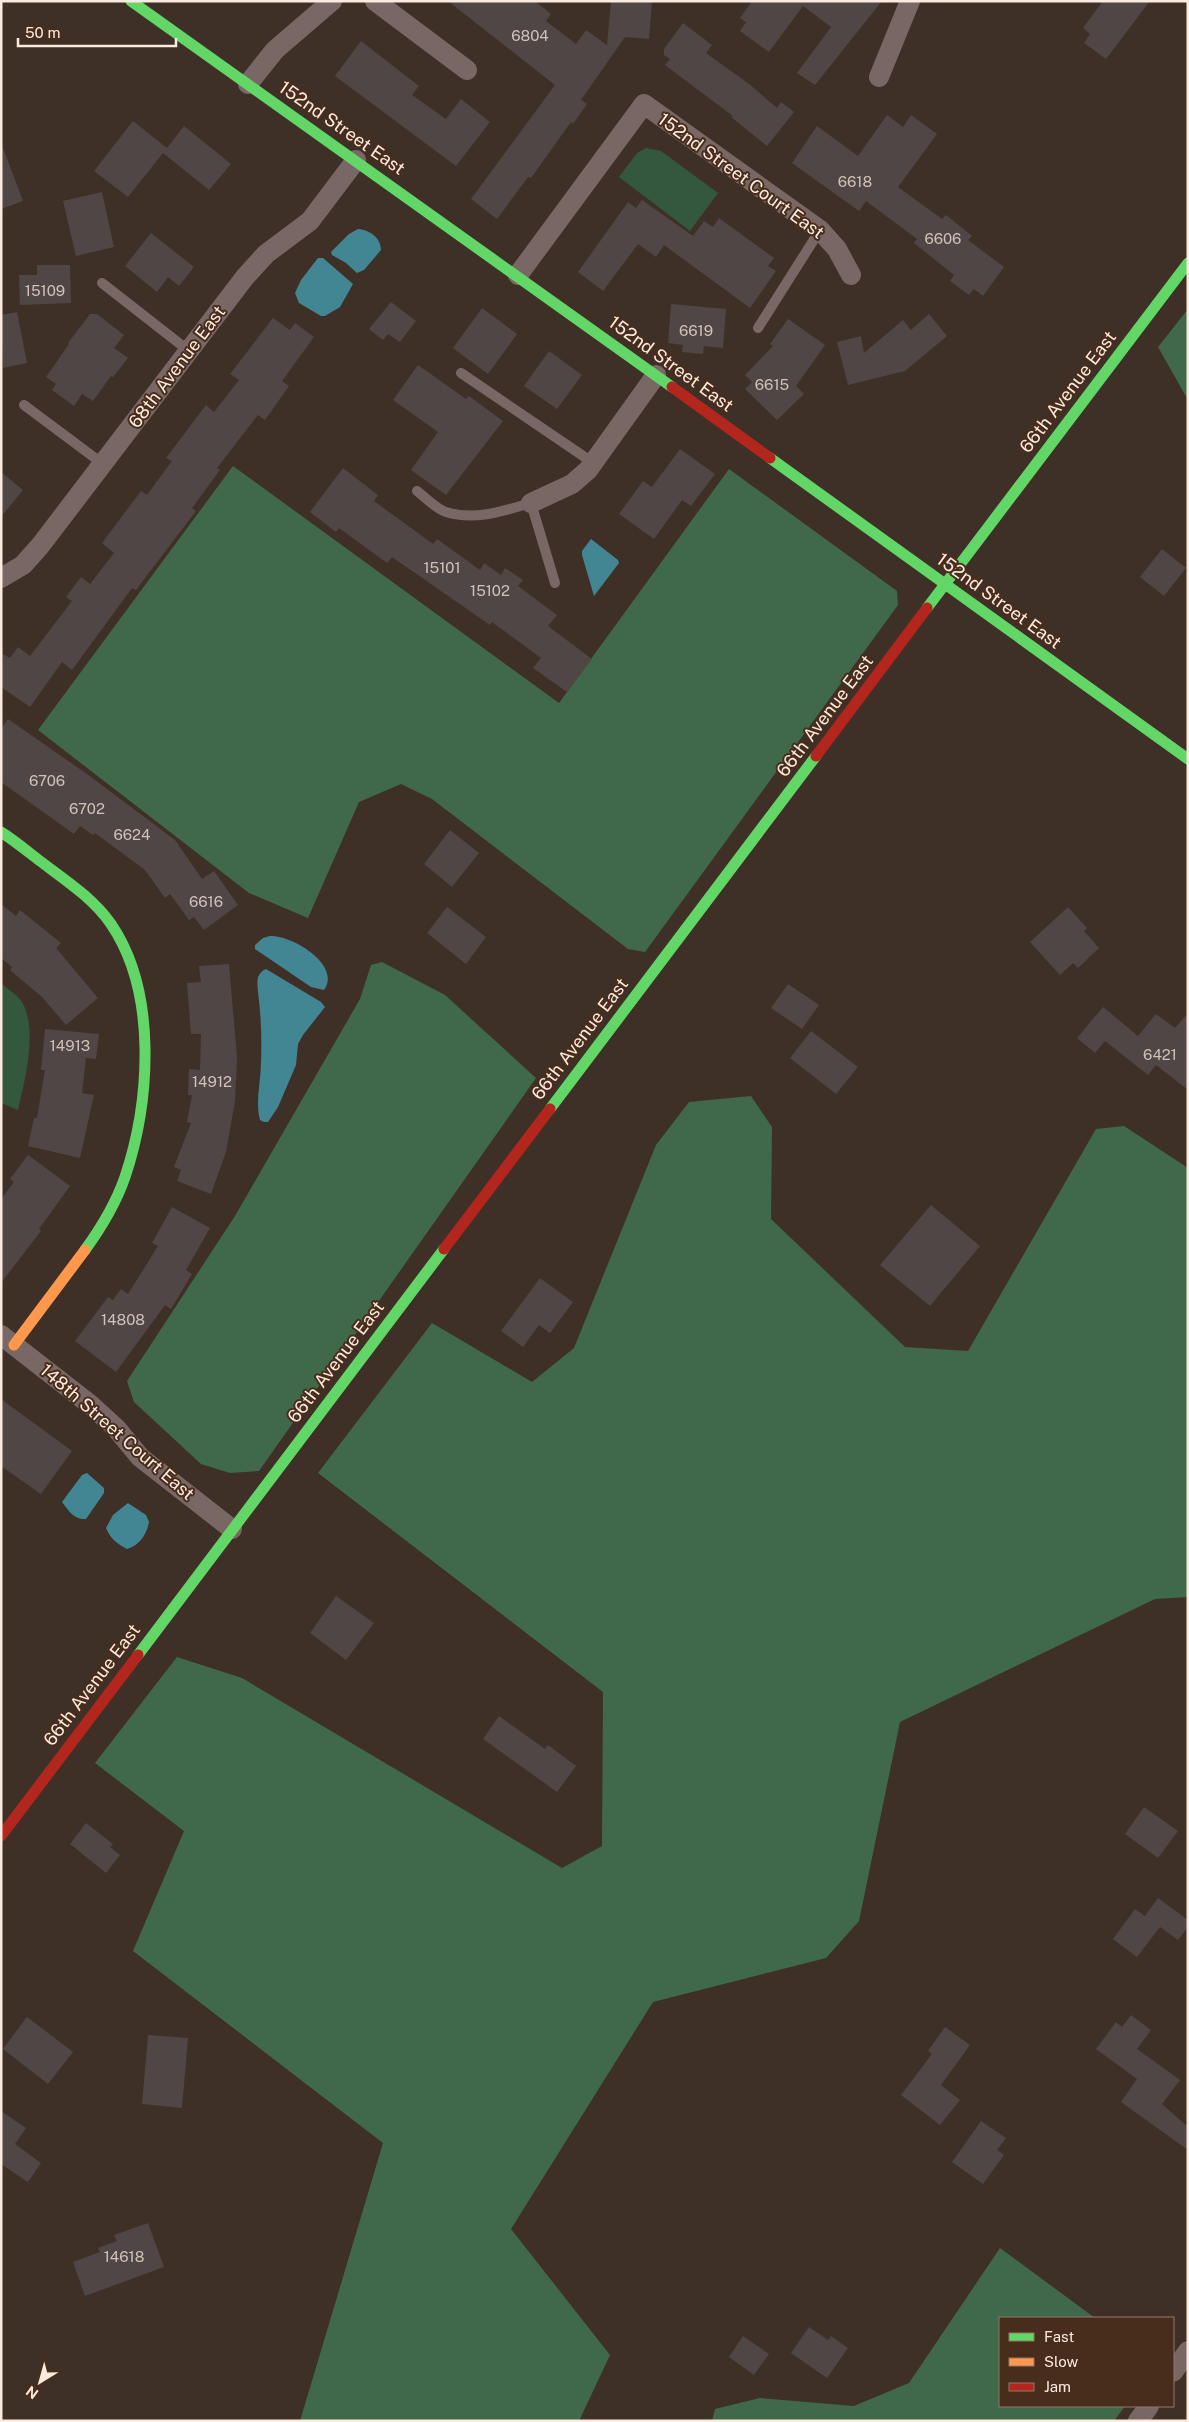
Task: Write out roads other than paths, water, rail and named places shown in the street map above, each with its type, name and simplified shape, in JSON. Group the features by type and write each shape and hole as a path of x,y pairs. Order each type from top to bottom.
{"street":[{"name":"152nd Street East","path":"131,1 518,276 1188,759"},
{"path":"248,84 275,50 332,1"},
{"path":"375,1 467,70"},
{"path":"879,77 910,1"},
{"name":"152nd Street Court East","path":"518,276 644,104 820,230 837,249 851,275"},
{"name":"68th Avenue East","path":"1,578 23,565 40,546 245,277 266,254 310,221 356,160"},
{"name":"66th Avenue East","path":"1,1836 1188,263"},
{"path":"531,503 572,484 592,462 656,375"},
{"path":"1,832 89,899 111,926 126,952 136,982 142,1022 145,1090 136,1141 128,1171 111,1208 96,1233 8,1340"},
{"name":"148th Street Court East","path":"8,1340 92,1406 116,1428 140,1457 232,1529"},
{"path":"1174,2371 1188,2351"},
{"path":"1138,2421 1148,2407"}],"lane":[{"path":"758,328 820,230"},
{"path":"102,283 189,351"},
{"path":"461,373 592,462"},
{"path":"24,405 103,464"},
{"path":"417,491 445,512 470,515 492,514 531,503 555,582"}],"water":[{"path":"358,229 374,235 381,246 381,250 364,270 357,273 346,263 332,255 331,252 349,234"},
{"path":"318,258 323,258 353,284 340,307 325,316 321,316 299,303 295,293 301,280"},
{"path":"591,539 618,560 619,563 594,596 582,555 582,551"},
{"path":"270,936 290,940 302,946 321,962 328,980 324,990 311,987 255,949 255,945 263,938"},
{"path":"266,969 321,1002 325,1007 298,1044 296,1065 278,1107 268,1122 264,1122 260,1120 258,1106 261,1069 261,1018 257,981 260,973"},
{"path":"87,1473 104,1488 104,1493 86,1519 82,1519 72,1514 62,1502 82,1475"},
{"path":"128,1503 146,1515 149,1522 142,1539 127,1549 114,1540 106,1528 113,1515"}]}
